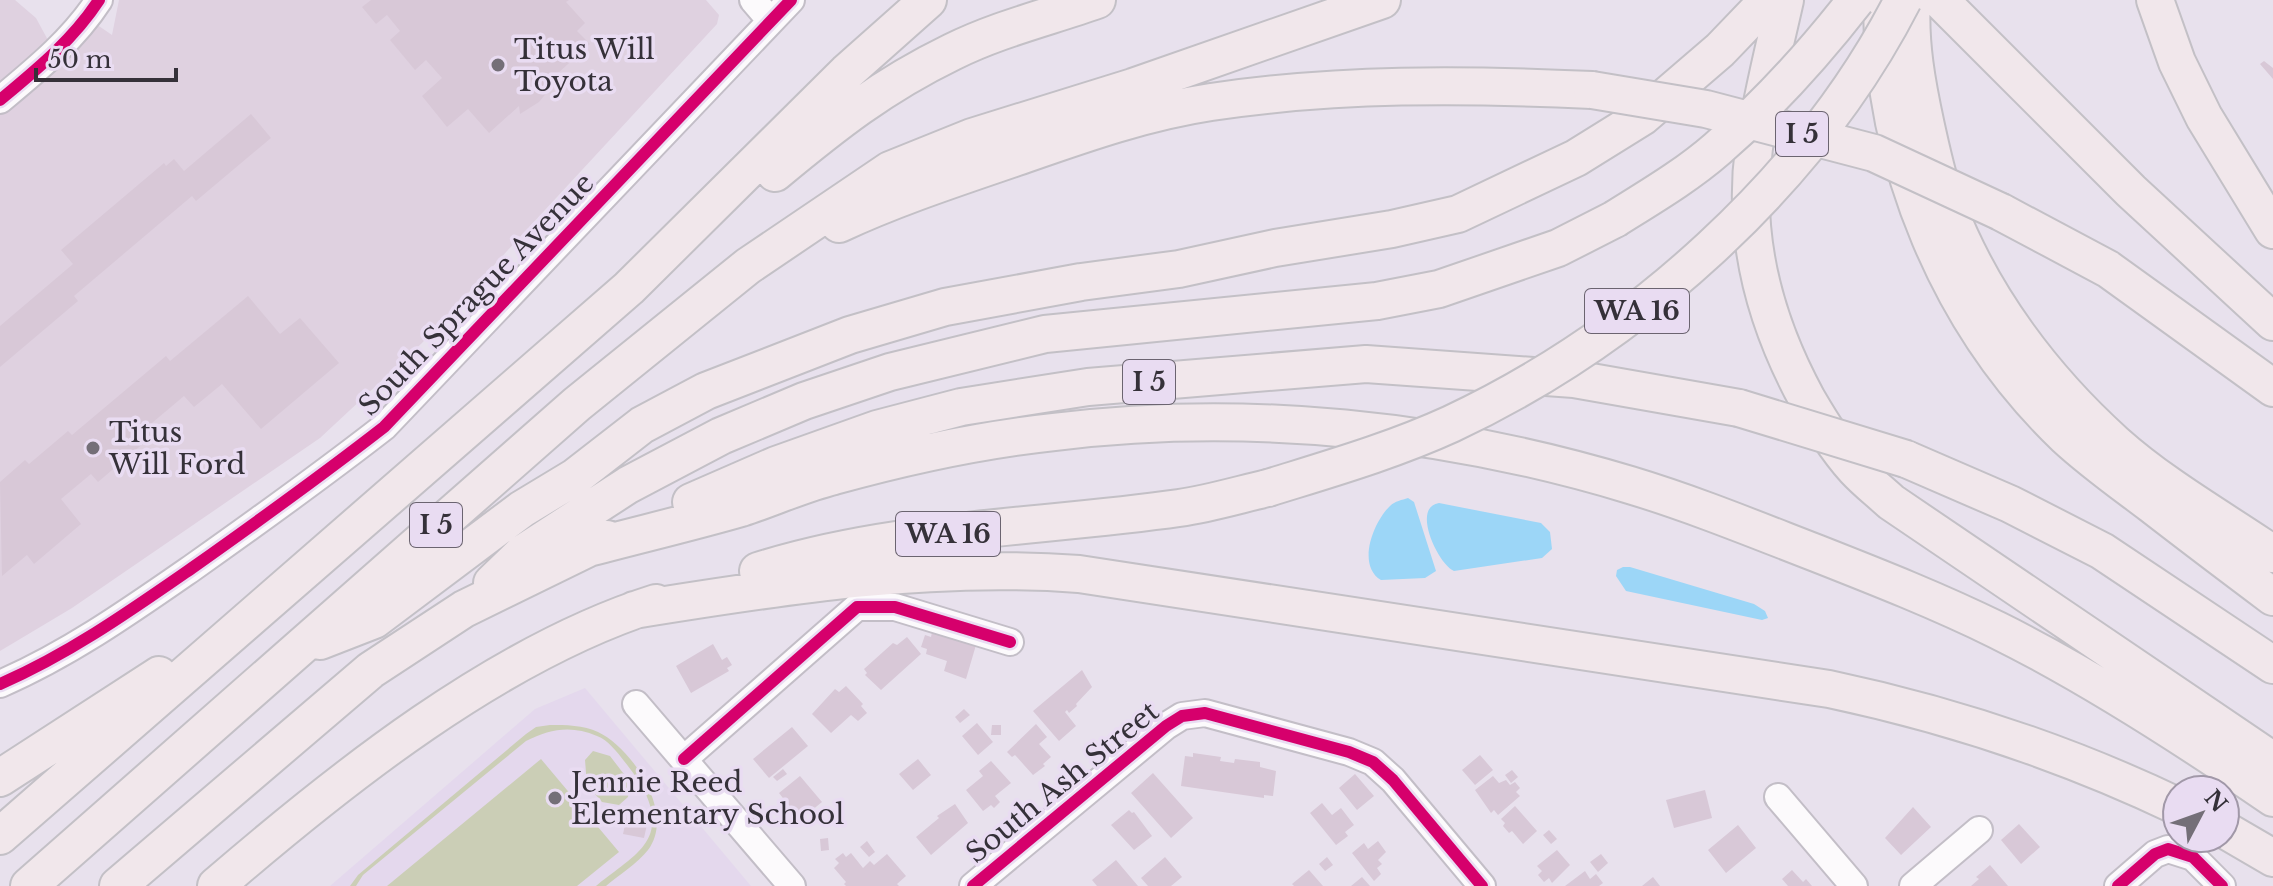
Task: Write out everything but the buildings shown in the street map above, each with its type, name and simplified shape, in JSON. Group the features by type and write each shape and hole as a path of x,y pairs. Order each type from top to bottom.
{"highway":[{"path":"629,288 847,72 928,0"},
{"path":"0,836 629,288 850,112 885,87 954,50 1097,0"},
{"path":"748,266 890,170 972,137 1133,87 1382,0"},
{"path":"299,650 374,620 522,509 575,477 642,425 706,391 850,335 945,307 1081,282 1179,269 1458,214 1576,158 1642,117 1720,50 1768,0"},
{"path":"1785,0 1754,149 1752,191 1757,271 1767,310 1790,368 1821,424 1854,468 1891,502 2273,761"},
{"path":"464,609 523,553 628,485 721,436 804,401 890,372 1045,334 1377,301 1439,289 1558,248 1666,188 1716,151 1780,91 1856,0"},
{"path":"1882,0 1891,102 1908,178 1942,266 1968,312 2024,392 2067,437 2117,479 2273,597"},
{"name":"WA 16","path":"634,610 782,563 841,549 1183,507 1268,488 1359,460 1449,425 1566,361 1651,300 1692,266 1790,165 1867,60 1903,0"},
{"path":"1912,0 1915,64 1938,176 1961,240 2000,310 2054,381 2116,444 2273,554"},
{"path":"1940,0 2131,191 2273,322"},
{"path":"2155,0 2177,62 2204,117 2273,230"},
{"name":"I 5","path":"29,886 565,414 748,266 928,187 1118,122 1208,102 1287,92 1385,86 1481,85 1592,90 1706,109 1874,153 2001,212 2108,269 2273,388"},
{"name":"I 5","path":"118,886 371,670 464,609 585,549 776,465 877,429 961,407 1088,387 1366,364 1574,379 1739,408 1906,459 2010,504 2102,551 2273,665"},
{"path":"585,549 741,507 831,476 978,443 1141,423 1218,422 1372,430 1492,451 1627,484 1756,529 1904,588 2059,663 2273,798"},
{"path":"0,778 162,673 361,522"},
{"path":"216,886 350,777 461,699 552,647 634,610 779,586 899,573 1020,570 1126,580 1829,689 1898,704 2030,744 2161,799"},
{"path":"255,886 350,777"},
{"path":"2241,839 2273,858"}],"street":[{"path":"0,100 57,51 99,0"},
{"path":"753,0 771,21"},
{"name":"South Sprague Avenue","path":"0,684 58,657 135,607 384,427 791,0"},
{"path":"684,759 857,607 895,607 1010,642"},
{"path":"636,704 792,886"},
{"name":"South Ash Street","path":"973,886 1151,738 1182,716 1196,713 1218,714 1368,759 1393,780 1470,882"},
{"path":"1778,797 1854,886"},
{"path":"1913,886 1979,830"},
{"path":"2118,886 2155,854 2168,849 2193,857 2222,886"}],"shaded area":[{"path":"0,0 15,0 36,18 49,42 96,24 112,35 119,0 706,0 719,15 717,24 422,343 320,438 72,608 0,651"},
{"name":"Jennie Reed Elementary School","path":"585,688 751,886 330,886 535,709"}],"green space":[{"path":"568,725 598,732 624,752 646,783 657,818 655,835 648,850 628,869 606,886 596,886 634,856 650,834 652,812 644,790 605,740 578,730 561,730 526,741 363,875 356,886 350,886 358,875 526,734 536,727"},
{"path":"593,751 610,756 630,782 628,797 619,805 602,802 587,785 585,760"},
{"path":"541,759 619,852 577,886 387,886"}],"water":[{"path":"1408,498 1414,502 1436,571 1425,578 1381,580 1370,564 1370,543 1384,513 1396,502"},
{"path":"1439,503 1541,523 1550,532 1552,549 1542,558 1454,571 1441,558 1427,524 1431,507"},
{"path":"1623,567 1754,604 1765,611 1768,618 1762,620 1626,591 1616,576 1617,570"}],"cycle path":[{"path":"0,100 66,41 99,0"},
{"path":"0,684 50,659 122,616 265,516 384,427 791,0"},
{"path":"684,759 857,607 895,607 1010,642"},
{"path":"973,886 1166,726 1182,716 1205,713 1349,752 1373,762 1393,780 1482,886"},
{"path":"2118,886 2155,854 2168,849 2193,857 2222,886"}],"place":[{"name":"Titus Will Toyota","path":"498,65"},
{"name":"Titus Will Ford","path":"93,448"},
{"name":"Jennie Reed Elementary School","path":"555,798"}]}
